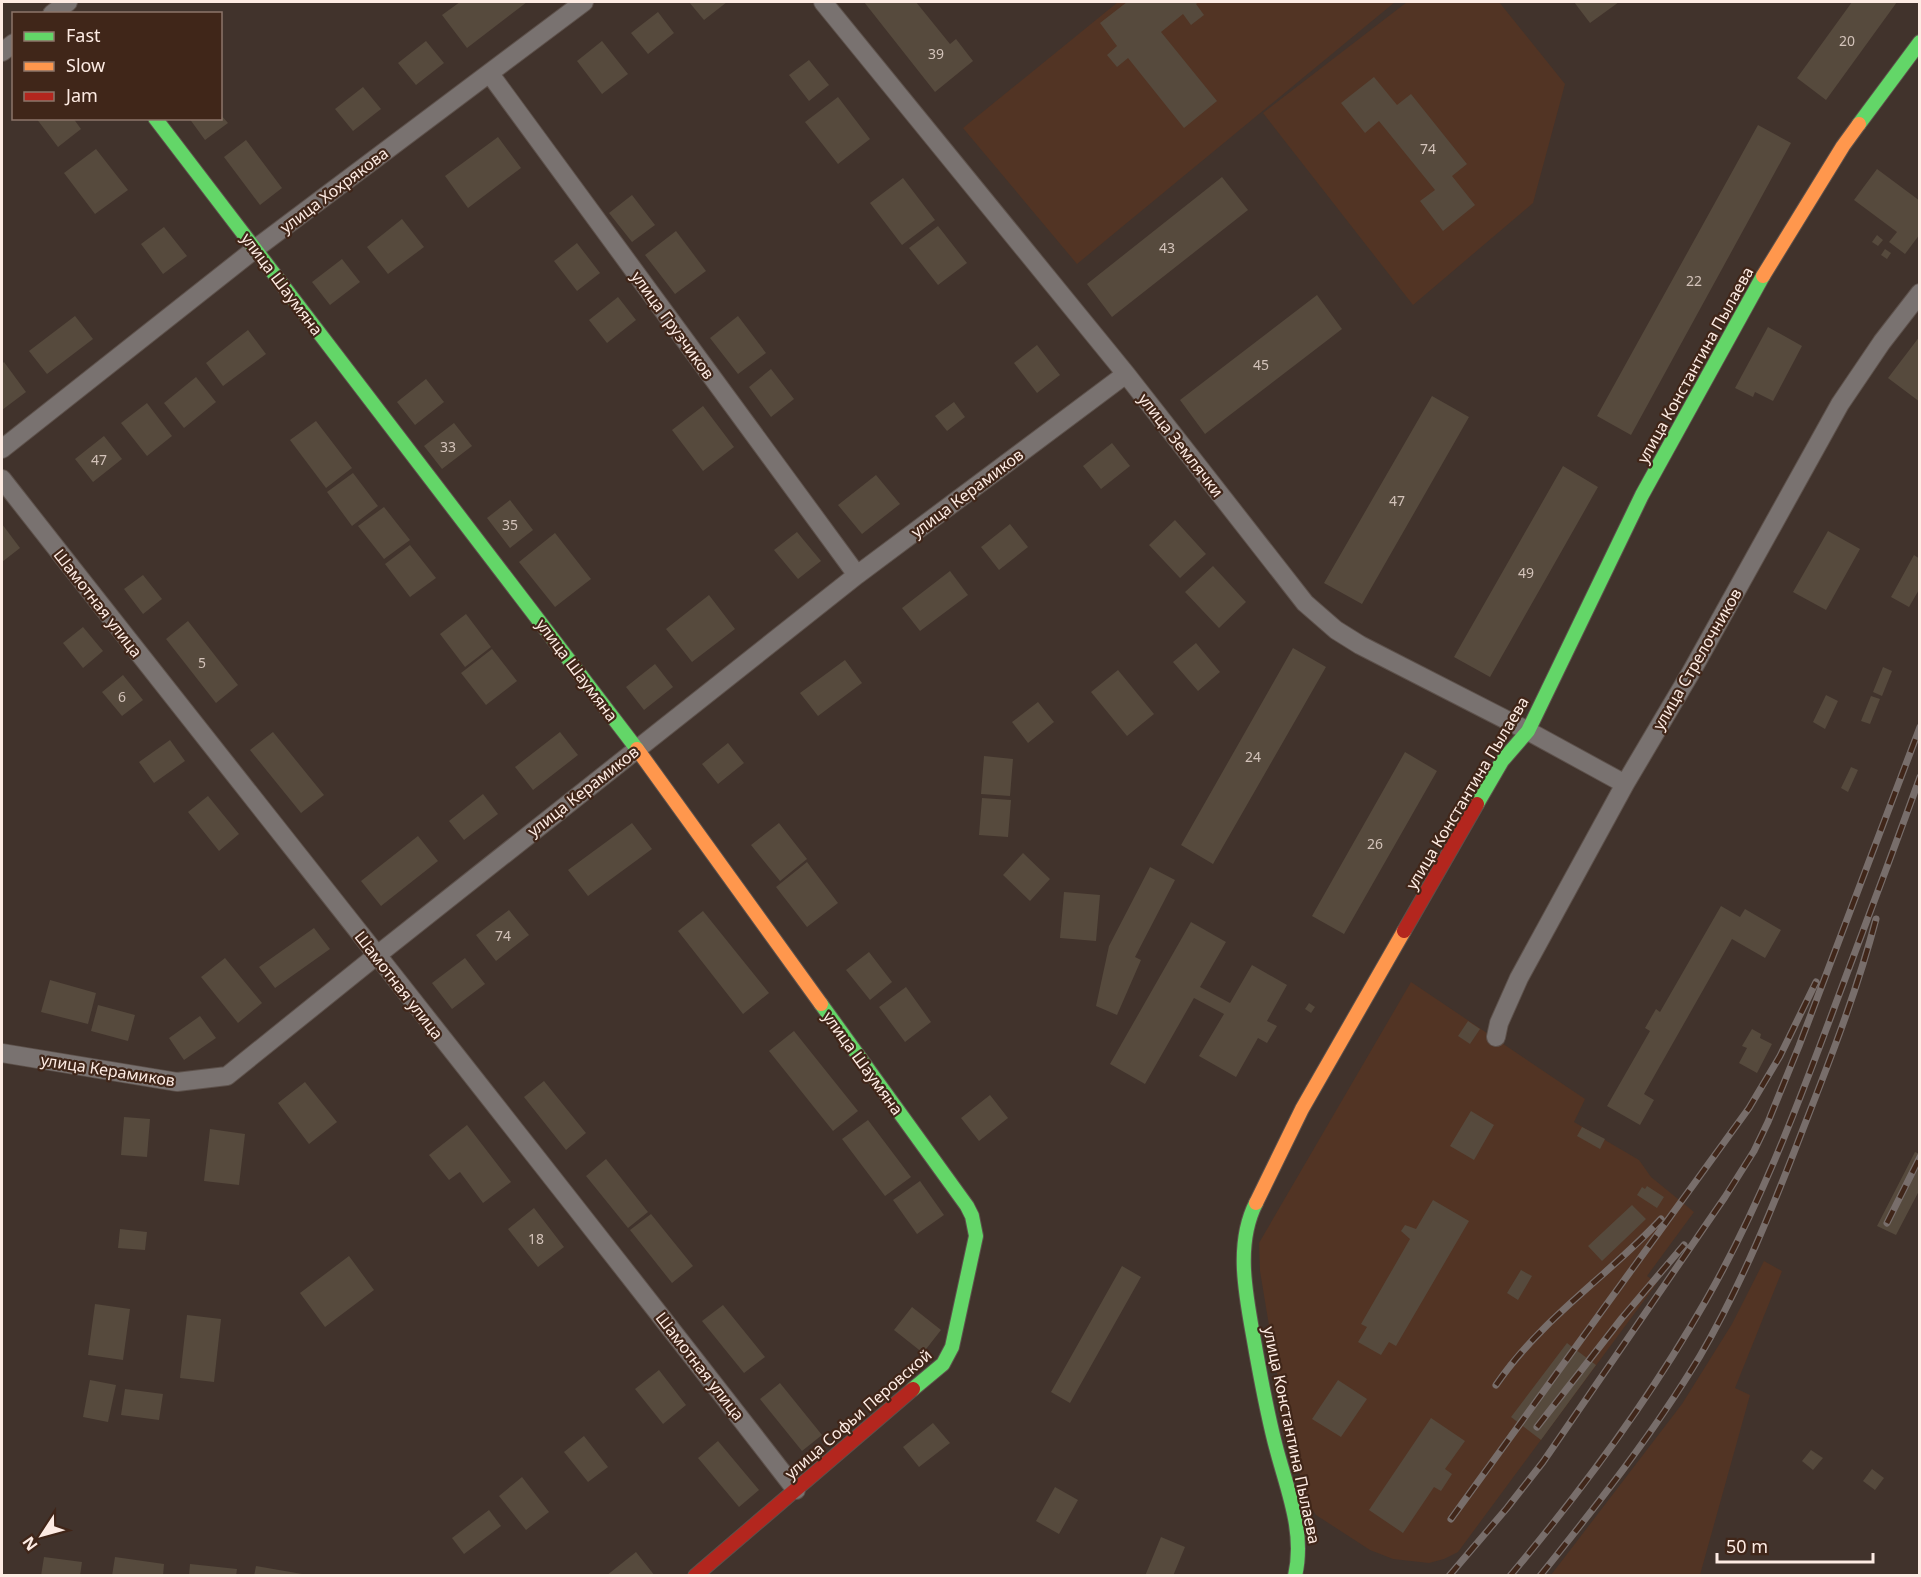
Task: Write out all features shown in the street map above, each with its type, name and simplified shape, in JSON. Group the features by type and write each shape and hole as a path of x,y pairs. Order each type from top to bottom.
{"street":[{"name":"улица Хохрякова","path":"2,449 255,249 584,2"},
{"name":"улица Землячки","path":"823,2 1126,374 1305,603 1321,618 1360,645 1528,731 1625,784"},
{"name":"улица Константина Пылаева","path":"1295,1575 1300,1557 1297,1532 1260,1372 1247,1290 1244,1234 1250,1216 1308,1099 1502,761 1528,731 1642,495 1774,257 1843,146 1920,42"},
{"name":"улица Грузчиков","path":"490,74 856,575"},
{"name":"улица Шаумяна","path":"157,120 637,749 967,1206 972,1216 976,1236"},
{"name":"улица Стрелочников","path":"1496,1037 1498,1023 1519,978 1625,784 1690,674 1840,404 1882,342 1920,293"},
{"name":"улица Керамиков","path":"2,1053 177,1082 226,1076 856,575 1126,374"},
{"name":"Шамотная улица","path":"2,479 376,956 626,1270 796,1490"},
{"name":"улица Софьи Перовской","path":"695,1575 943,1364 952,1347 976,1236"}],"shaded area":[{"path":"1118,2 1395,2 1077,264 963,128"},
{"path":"1407,2 1499,2 1565,84 1533,203 1413,305 1263,113"},
{"path":"1411,982 1585,1099 1574,1122 1639,1160 1651,1177 1694,1212 1647,1276 1657,1283 1458,1552 1429,1563 1393,1559 1370,1550 1316,1515 1309,1505 1286,1428 1260,1271 1259,1243"},
{"path":"1764,1261 1782,1271 1735,1388 1750,1395 1700,1575 1551,1575 1682,1404 1732,1324"}],"building":[{"path":"460,2 527,2 467,48 442,15"},
{"path":"689,2 727,2 704,20"},
{"path":"864,2 916,2 950,44 956,39 973,61 935,92"},
{"path":"1127,2 1199,2 1196,4 1204,15 1191,25 1183,14 1161,32 1217,101 1184,128 1128,58 1117,67 1107,55 1117,46 1100,23"},
{"path":"1574,2 1619,2 1590,23"},
{"path":"1852,2 1897,2 1826,100 1797,78"},
{"path":"658,12 674,33 648,54 631,33"},
{"path":"426,41 444,63 416,85 398,63"},
{"path":"602,41 628,74 602,94 577,61"},
{"path":"809,60 829,85 809,101 789,75"},
{"path":"1374,77 1397,105 1411,94 1467,164 1452,176 1475,205 1443,231 1420,201 1435,190 1379,121 1365,133 1341,103"},
{"path":"363,87 381,109 353,131 335,109"},
{"path":"838,97 870,139 838,164 805,122"},
{"path":"222,116 228,123 205,140 190,120 222,120"},
{"path":"38,120 74,120 81,129 58,147"},
{"path":"1758,125 1791,143 1631,435 1597,416"},
{"path":"498,137 521,168 468,208 445,176"},
{"path":"246,140 282,188 260,205 224,157"},
{"path":"96,149 128,190 95,214 64,173"},
{"path":"1877,169 1920,201 1920,234 1905,254 1889,242 1897,232 1854,200"},
{"path":"1222,177 1248,210 1112,317 1087,284"},
{"path":"903,178 935,220 902,245 870,203"},
{"path":"632,195 655,225 632,242 609,213"},
{"path":"402,219 424,247 388,274 367,247"},
{"path":"938,226 967,263 938,285 909,248"},
{"path":"164,227 187,256 163,274 141,244"},
{"path":"676,231 706,271 675,294 645,255"},
{"path":"1877,235 1883,240 1878,246 1872,242"},
{"path":"577,243 600,273 577,291 554,261"},
{"path":"1885,249 1891,253 1887,259 1881,255"},
{"path":"342,259 360,282 330,305 312,282"},
{"path":"1317,295 1342,329 1205,434 1180,400"},
{"path":"618,297 636,320 607,343 589,320"},
{"path":"75,316 93,339 47,374 29,351"},
{"path":"738,316 766,353 738,374 710,338"},
{"path":"1768,327 1802,346 1773,401 1755,392 1753,397 1735,388"},
{"path":"248,330 266,354 223,386 206,363"},
{"path":"1920,336 1920,402 1888,378"},
{"path":"1037,345 1060,375 1037,393 1014,363"},
{"path":"4,362 26,392 2,410 2,364"},
{"path":"771,369 794,399 771,417 749,387"},
{"path":"196,377 216,402 184,428 164,403"},
{"path":"426,379 444,402 415,425 397,402"},
{"path":"1432,396 1469,417 1362,604 1324,583"},
{"path":"954,402 965,417 947,431 935,416"},
{"path":"147,403 172,436 147,456 121,423"},
{"path":"703,406 734,447 703,471 672,430"},
{"path":"316,421 352,468 326,488 290,440"},
{"path":"454,423 472,446 442,469 424,446"},
{"path":"104,436 122,459 93,482 75,459"},
{"path":"1112,443 1130,466 1101,489 1083,466"},
{"path":"1563,466 1598,487 1490,677 1454,657"},
{"path":"353,473 378,506 352,526 327,492"},
{"path":"876,475 900,504 862,534 838,505"},
{"path":"510,500 533,530 510,548 487,518"},
{"path":"384,507 410,540 384,559 358,526"},
{"path":"1175,520 1206,554 1180,578 1149,545"},
{"path":"2,524 20,548 2,562"},
{"path":"1010,524 1028,547 999,570 981,547"},
{"path":"1828,531 1860,549 1826,610 1793,592"},
{"path":"797,532 821,561 798,579 774,550"},
{"path":"555,533 591,579 555,607 519,562"},
{"path":"410,545 436,578 410,597 385,564"},
{"path":"1914,555 1920,559 1920,588 1909,607 1891,597"},
{"path":"1213,566 1246,602 1219,628 1185,592"},
{"path":"950,571 968,595 920,631 902,608"},
{"path":"143,575 162,599 143,614 124,589"},
{"path":"709,595 735,629 692,662 666,629"},
{"path":"466,614 491,647 465,667 440,634"},
{"path":"188,621 238,685 216,703 166,639"},
{"path":"83,627 103,651 83,668 63,643"},
{"path":"1196,643 1220,672 1198,691 1173,662"},
{"path":"1293,648 1326,667 1213,864 1181,845"},
{"path":"492,649 517,681 486,705 461,673"},
{"path":"845,660 862,683 818,716 800,693"},
{"path":"655,664 673,687 644,710 626,687"},
{"path":"1883,667 1892,671 1882,696 1873,692"},
{"path":"1118,670 1154,714 1127,736 1091,692"},
{"path":"123,675 143,700 122,716 102,692"},
{"path":"1826,695 1838,701 1825,729 1813,722"},
{"path":"1871,696 1880,699 1870,724 1861,721"},
{"path":"1038,702 1054,722 1028,743 1012,722"},
{"path":"273,732 324,795 301,813 250,750"},
{"path":"560,732 578,755 533,790 515,767"},
{"path":"170,740 185,761 154,783 139,762"},
{"path":"728,743 744,763 718,784 702,764"},
{"path":"1405,752 1437,771 1344,934 1312,916"},
{"path":"984,756 1013,759 1010,796 981,794"},
{"path":"1851,767 1858,770 1848,792 1841,788"},
{"path":"483,794 498,814 464,840 449,821"},
{"path":"208,796 239,834 219,851 188,812"},
{"path":"982,798 1011,800 1008,837 979,835"},
{"path":"632,823 652,849 588,896 568,870"},
{"path":"779,823 807,859 780,881 751,845"},
{"path":"418,836 438,861 381,906 361,881"},
{"path":"1023,853 1050,879 1030,901 1003,875"},
{"path":"807,862 838,903 807,927 776,887"},
{"path":"1150,867 1175,880 1135,957 1141,960 1117,1015 1096,1006 1109,946"},
{"path":"1064,892 1100,895 1096,941 1060,938"},
{"path":"1721,906 1740,917 1745,909 1781,930 1765,958 1732,939 1644,1094 1654,1100 1640,1125 1607,1106 1650,1031 1645,1028 1656,1009 1660,1012"},
{"path":"509,910 529,935 496,961 476,935"},
{"path":"703,911 769,993 743,1014 678,931"},
{"path":"1191,922 1226,942 1200,987 1230,1003 1252,965 1287,985 1267,1021 1277,1026 1267,1043 1258,1038 1236,1077 1199,1056 1224,1014 1194,998 1145,1084 1110,1064"},
{"path":"314,928 330,949 275,988 259,967"},
{"path":"869,952 892,982 870,1000 846,970"},
{"path":"225,958 262,1003 238,1023 201,977"},
{"path":"465,958 485,984 452,1009 432,983"},
{"path":"50,980 96,993 88,1024 41,1012"},
{"path":"906,987 931,1022 905,1042 879,1007"},
{"path":"1309,1003 1315,1007 1311,1013 1305,1009"},
{"path":"98,1005 135,1015 128,1041 91,1031"},
{"path":"200,1016 216,1038 184,1060 169,1038"},
{"path":"1468,1021 1480,1029 1470,1044 1458,1036"},
{"path":"1752,1029 1761,1034 1760,1038 1772,1044 1757,1073 1739,1063 1747,1048 1742,1046"},
{"path":"794,1031 858,1111 833,1131 769,1051"},
{"path":"544,1081 586,1133 566,1150 524,1097"},
{"path":"305,1082 337,1122 309,1144 278,1103"},
{"path":"990,1095 1008,1118 979,1141 961,1118"},
{"path":"1471,1111 1494,1125 1474,1160 1450,1146"},
{"path":"124,1117 150,1119 147,1157 121,1155"},
{"path":"868,1120 911,1177 885,1196 842,1139"},
{"path":"467,1125 511,1182 483,1203 460,1172 449,1180 429,1155"},
{"path":"1582,1127 1605,1139 1600,1149 1577,1136"},
{"path":"210,1129 245,1134 239,1185 204,1181"},
{"path":"1915,1152 1920,1154 1920,1189 1896,1235 1877,1226"},
{"path":"606,1159 648,1212 628,1228 586,1176"},
{"path":"920,1181 944,1215 917,1234 893,1200"},
{"path":"1647,1186 1664,1197 1657,1208 1637,1195 1642,1187 1645,1189"},
{"path":"1433,1200 1469,1221 1396,1346 1389,1342 1381,1355 1358,1342 1367,1327 1361,1324 1410,1239 1401,1231 1405,1225 1416,1229"},
{"path":"1632,1205 1646,1219 1602,1261 1588,1246"},
{"path":"534,1208 564,1247 538,1267 508,1229"},
{"path":"651,1214 693,1266 672,1283 630,1230"},
{"path":"120,1229 147,1232 145,1250 118,1248"},
{"path":"349,1256 374,1290 325,1327 300,1293"},
{"path":"1122,1266 1141,1277 1070,1403 1051,1392"},
{"path":"1521,1270 1532,1276 1518,1300 1507,1293"},
{"path":"95,1304 130,1309 123,1360 88,1355"},
{"path":"723,1305 765,1357 744,1373 702,1321"},
{"path":"912,1307 941,1330 923,1353 894,1330"},
{"path":"187,1315 221,1319 214,1382 180,1378"},
{"path":"1567,1343 1596,1365 1541,1440 1511,1417"},
{"path":"659,1370 686,1405 663,1424 635,1389"},
{"path":"90,1380 116,1385 108,1422 83,1417"},
{"path":"1338,1380 1367,1399 1341,1437 1312,1419"},
{"path":"780,1383 822,1435 802,1451 760,1399"},
{"path":"125,1389 163,1394 159,1420 121,1415"},
{"path":"1431,1418 1465,1441 1445,1469 1452,1474 1441,1491 1434,1487 1403,1533 1369,1510"},
{"path":"933,1423 950,1443 919,1467 903,1447"},
{"path":"584,1436 608,1467 588,1482 564,1452"},
{"path":"718,1441 759,1490 739,1507 698,1458"},
{"path":"1811,1450 1823,1458 1813,1470 1802,1461"},
{"path":"1872,1469 1884,1478 1875,1490 1863,1481"},
{"path":"522,1477 549,1512 526,1530 499,1496"},
{"path":"1055,1487 1078,1500 1059,1534 1036,1521"},
{"path":"489,1510 501,1526 464,1554 452,1538"},
{"path":"1161,1537 1185,1547 1173,1576 1145,1576"},
{"path":"636,1552 655,1576 606,1576"},
{"path":"44,1557 82,1562 80,1576 41,1576"},
{"path":"115,1557 164,1564 163,1576 112,1576"},
{"path":"190,1564 237,1569 236,1576 189,1576"},
{"path":"256,1566 302,1574 302,1576 254,1576"}],"railway":[{"path":"1449,1576 1543,1462 1725,1197 1754,1151 1799,1046 1920,727"},
{"path":"1510,1576 1589,1477 1638,1409 1684,1338 1742,1232 1790,1122 1819,1048 1920,777"},
{"path":"1540,1576 1644,1441 1700,1356 1730,1301 1768,1216 1823,1077 1852,999 1876,919"},
{"path":"1451,1519 1749,1108 1780,1056 1816,982"},
{"path":"1887,1223 1920,1157"},
{"path":"1496,1385 1533,1339 1661,1219"},
{"path":"1537,1427 1622,1318 1684,1245"}],"traffic: fast":[{"path":"1859,124 1920,42"},
{"path":"157,120 637,749"},
{"path":"1477,804 1502,761 1528,731 1642,495 1763,276"},
{"path":"821,1004 972,1216 976,1236 952,1347 943,1364 913,1389"},
{"path":"1256,1203 1245,1239 1246,1296 1265,1402 1297,1528 1298,1560 1295,1576"}],"traffic: slow":[{"path":"1763,276 1859,124"},
{"path":"637,749 821,1004"},
{"path":"1256,1203 1302,1109 1404,931"}],"traffic: jam":[{"path":"1404,931 1477,804"},
{"path":"695,1576 913,1389"}]}
